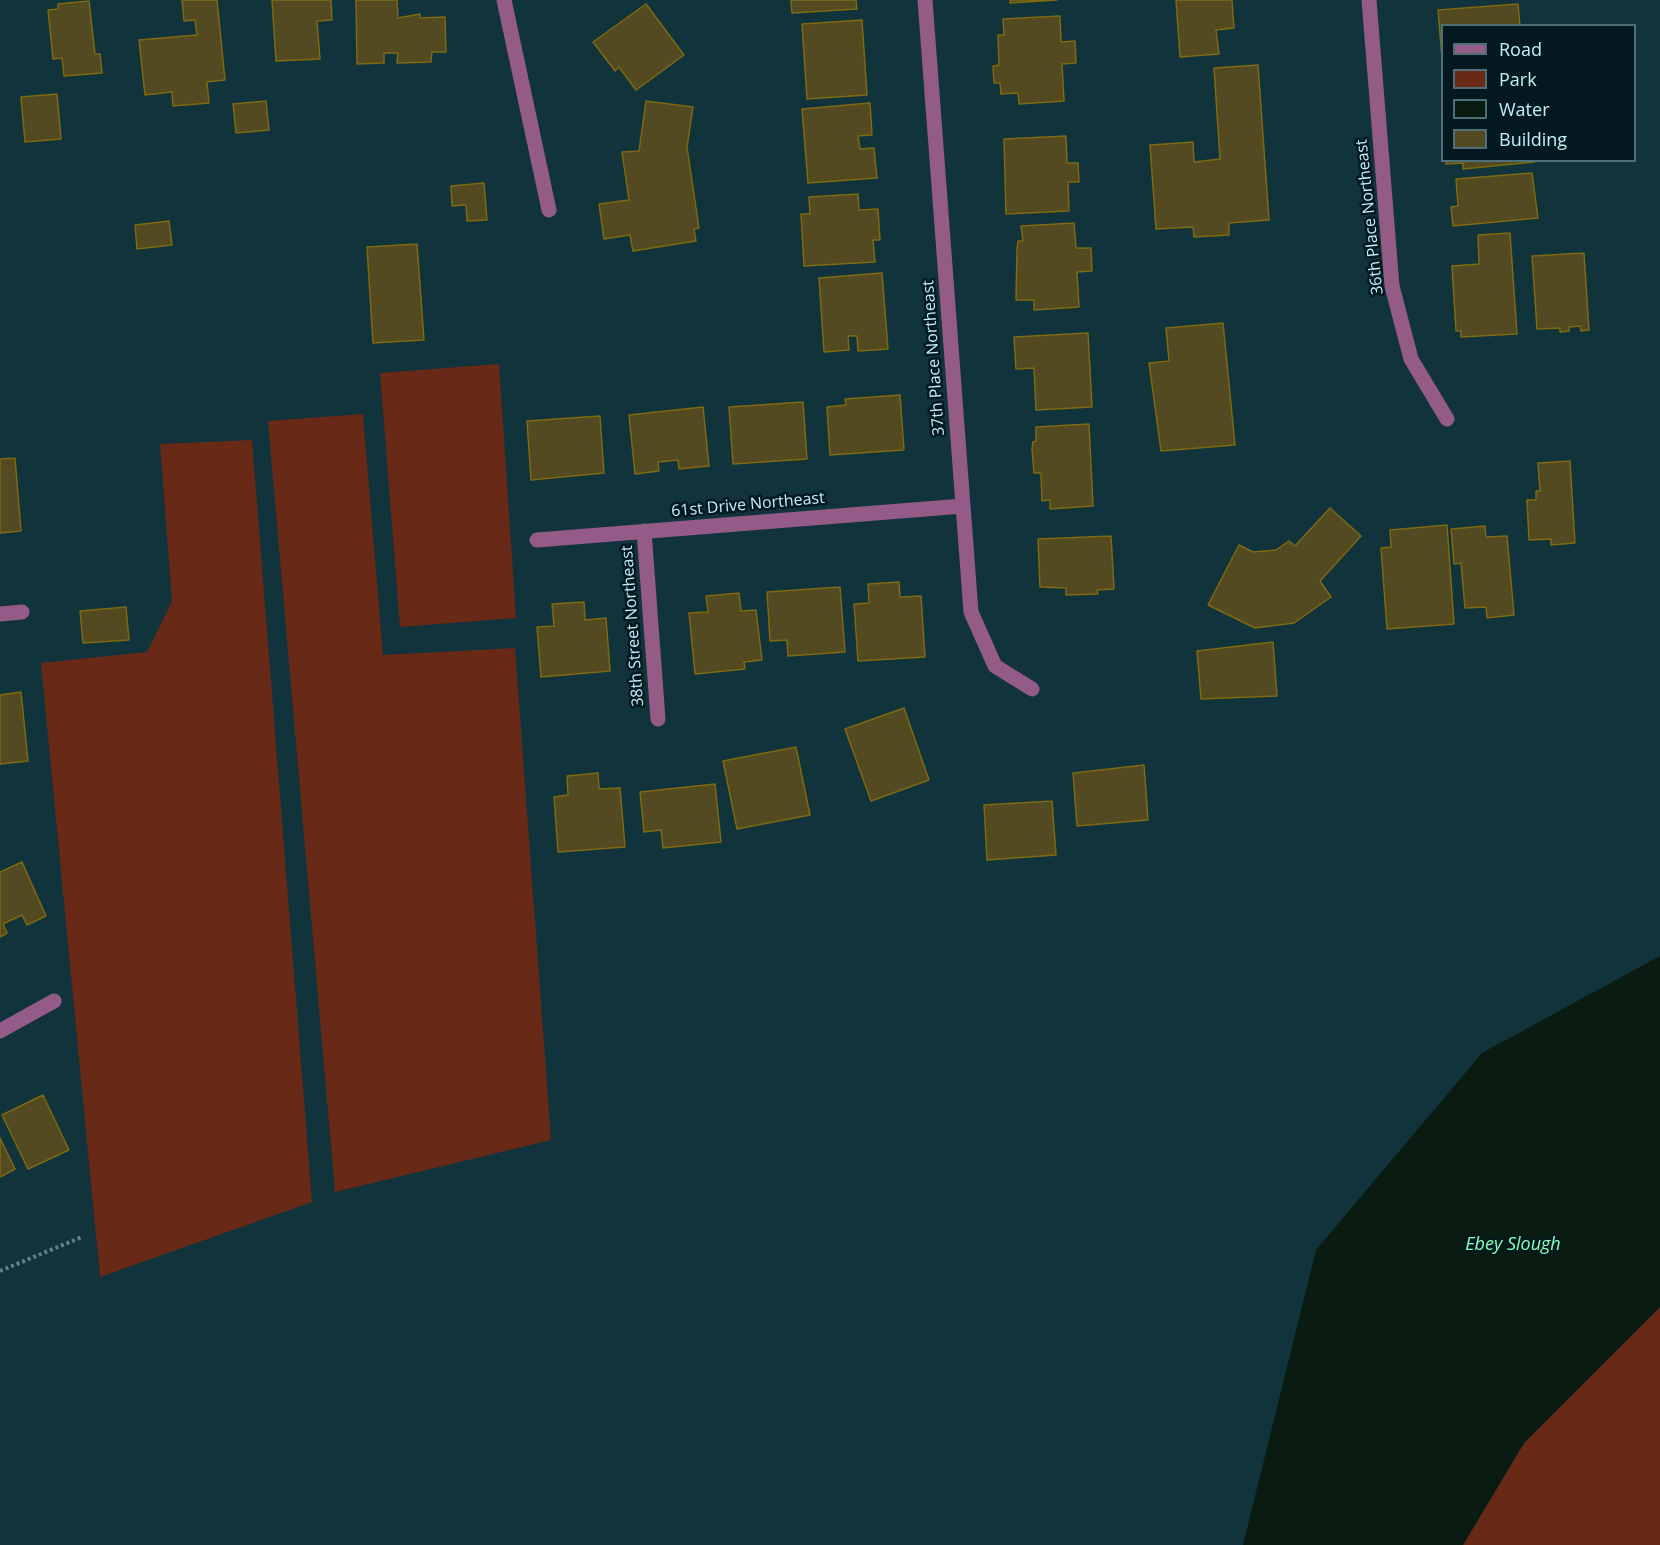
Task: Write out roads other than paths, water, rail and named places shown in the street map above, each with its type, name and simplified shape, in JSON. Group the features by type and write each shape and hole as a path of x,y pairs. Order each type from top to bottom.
{"street":[{"path":"504,0 549,210"},
{"name":"37th Place Northeast","path":"925,0 971,612 995,666 1032,688"},
{"name":"36th Place Northeast","path":"1369,0 1392,286 1411,359 1447,419"},
{"name":"61st Drive Northeast","path":"537,540 963,506"},
{"name":"38th Street Northeast","path":"645,531 658,718"},
{"path":"0,614 22,612"},
{"path":"0,1031 54,1001"}],"water":[{"name":"Ebey Slough","path":"1660,956 1660,1307 1524,1443 1463,1545 1243,1545 1316,1250 1482,1053"}]}
